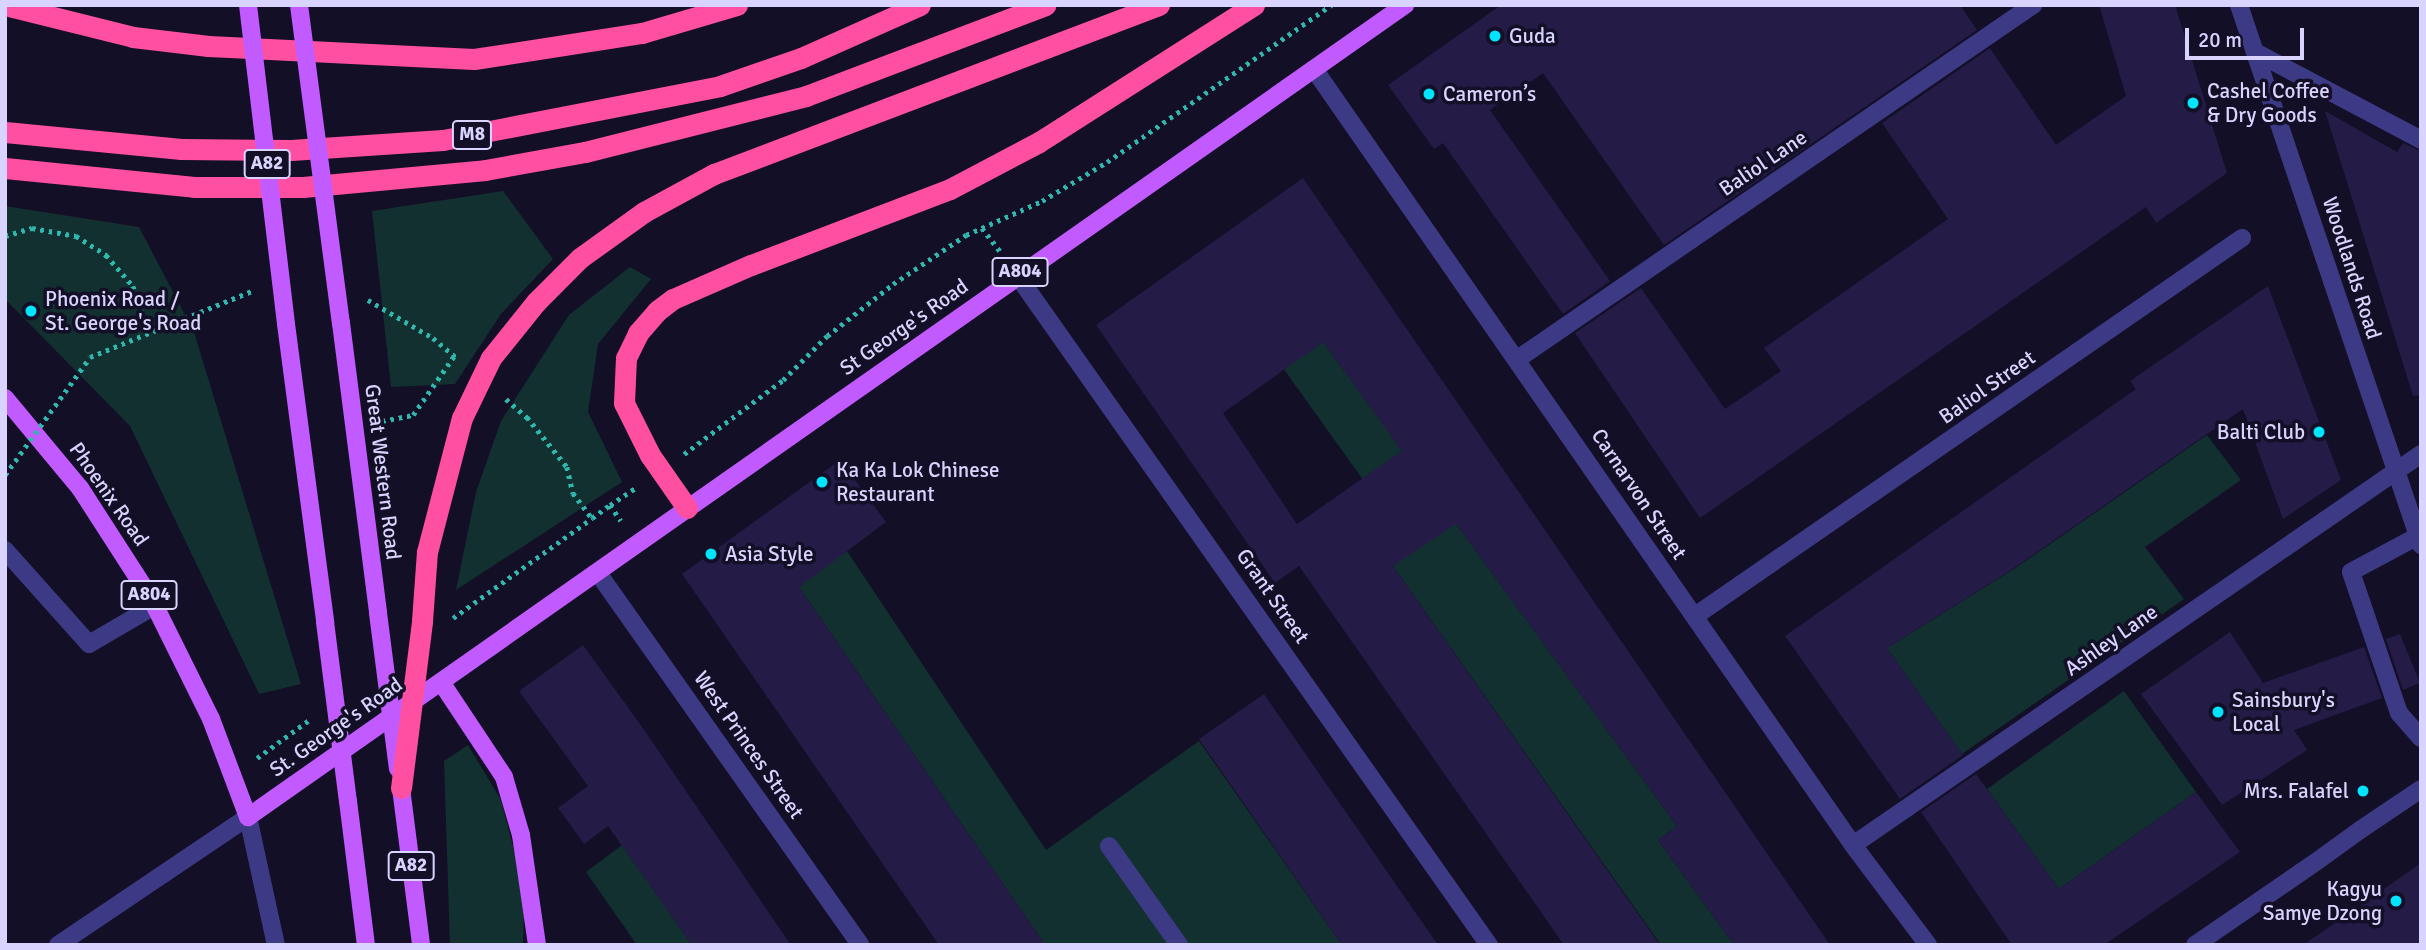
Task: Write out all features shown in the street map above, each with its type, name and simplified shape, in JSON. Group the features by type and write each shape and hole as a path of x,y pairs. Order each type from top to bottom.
{"highway":[{"path":"5,5 133,37 196,44 474,59 642,33 737,5"},
{"name":"M8","path":"5,132 181,149 291,150 443,140 720,86 801,58 920,5"},
{"path":"5,168 194,187 386,183 485,170 585,152 806,96 1045,5"},
{"path":"401,788 422,621 427,552 462,418 491,358 536,302 580,258 644,212 714,174 1159,5"},
{"path":"687,508 633,428 622,381 638,333 657,311 673,299 751,265 950,189 1062,128 1254,5"}],"main road":[{"name":"A82","path":"248,5 366,945"},
{"name":"Great Western Road","path":"299,5 421,945"},
{"name":"St George's Road","path":"638,544 1017,275 1405,5"},
{"name":"Phoenix Road","path":"5,398 80,488 154,607 211,719 248,817"},
{"name":"St. George's Road","path":"248,817 638,544"},
{"path":"441,682 504,777 529,872 537,945"}],"street":[{"name":"Baliol Lane","path":"1519,358 2033,5"},
{"name":"Woodlands Road","path":"2239,5 2257,52 2419,541"},
{"path":"2257,52 2421,140"},
{"name":"Carnarvon Street","path":"1314,69 1519,358 1853,845 1928,945"},
{"name":"Baliol Street","path":"1695,616 2242,239"},
{"name":"Grant Street","path":"1017,275 1489,945"},
{"name":"Ashley Lane","path":"1853,845 2421,454"},
{"path":"2419,541 2351,572 2399,713 2421,738"},
{"path":"5,550 89,643 154,607"},
{"name":"West Princes Street","path":"598,573 860,945"},
{"path":"2196,945 2421,789"},
{"path":"248,817 276,945"},
{"name":"St. George's Road","path":"58,945 248,817"},
{"path":"1109,846 1179,945"}],"path":[{"path":"496,391 527,417 567,467 573,493 592,518 783,380 827,336 893,284 966,235 1042,201 1107,162 1331,5"},
{"path":"5,236 32,228 76,236 106,256 133,286 149,332"},
{"path":"5,475 90,356 264,286"},
{"path":"358,298 371,300 465,365"},
{"path":"354,425 413,415 454,356"},
{"path":"610,505 638,544"}],"green space":[{"path":"503,191 553,259 501,314 455,384 391,387 372,211"},
{"path":"5,206 139,227 194,332 301,684 259,694 130,426 5,299"},
{"path":"630,267 651,279 598,344 588,412 622,482 456,590 476,492 501,421 569,315"},
{"path":"1321,339 1677,826 1658,840 1734,945 1661,945 1393,566 1414,551 1283,368"},
{"path":"2207,435 2241,480 2145,547 2184,599 1962,754 1887,648 2014,569"},
{"path":"847,551 1046,850 1199,741 1342,945 1045,945 797,584"},
{"path":"2124,691 2196,792 2059,889 1987,789"},
{"path":"468,745 501,800 515,854 524,911 523,945 450,945 444,761"},
{"path":"622,845 692,945 637,945 586,872"}],"building":[{"path":"1501,5 1960,5 1977,30 1664,245 1543,73 1490,110 1610,281 1563,314 1443,143 1434,149 1388,85"},
{"path":"2099,5 2175,5 2227,173 2156,223 2146,207 1700,518 1575,333 1641,288 1725,409 1781,371 1764,348 1948,219 1882,123 1990,48 2056,145 2126,96"},
{"path":"2325,111 2397,152 2403,143 2421,151 2421,395 2413,396"},
{"path":"1303,178 1830,945 1734,945 1658,840 1677,826 1456,524 1393,566 1660,945 1564,945 1299,566 1275,583 1096,325","holes":["1323,342 1402,451 1297,524 1223,413"]},
{"path":"2268,286 2341,480 2283,519 2243,409 2010,571 1887,648 1963,755 1900,799 1785,636 2136,389 2130,381"},
{"path":"840,460 886,522 799,587 1045,945 939,945 682,574"},
{"name":"Sainsbury's Local","path":"2230,632 2263,683 2364,647 2382,698 2294,730 2307,750 2222,805 2141,694"},
{"path":"2400,634 2420,683 2403,690 2386,639"},
{"path":"583,645 791,945 692,945 608,826 584,844 558,808 588,786 519,691"},
{"path":"1264,694 1438,945 1342,945 1199,739"},
{"path":"1976,774 2059,889 2196,792 2240,852 2104,945 2012,945 1921,812"},
{"path":"2421,863 2421,945 2303,945 2364,903"}],"place":[{"name":"Guda","path":"1495,36"},
{"name":"Cameron’s","path":"1429,94"},
{"name":"Cashel Coffee & Dry Goods","path":"2193,103"},
{"name":"Phoenix Road / St. George's Road","path":"31,311"},
{"name":"Balti Club","path":"2319,432"},
{"name":"Ka Ka Lok Chinese Restaurant","path":"822,482"},
{"name":"Asia Style","path":"711,554"},
{"name":"Sainsbury's Local","path":"2218,712"},
{"name":"Mrs. Falafel","path":"2363,791"},
{"name":"Kagyu Samye Dzong","path":"2396,901"}]}
